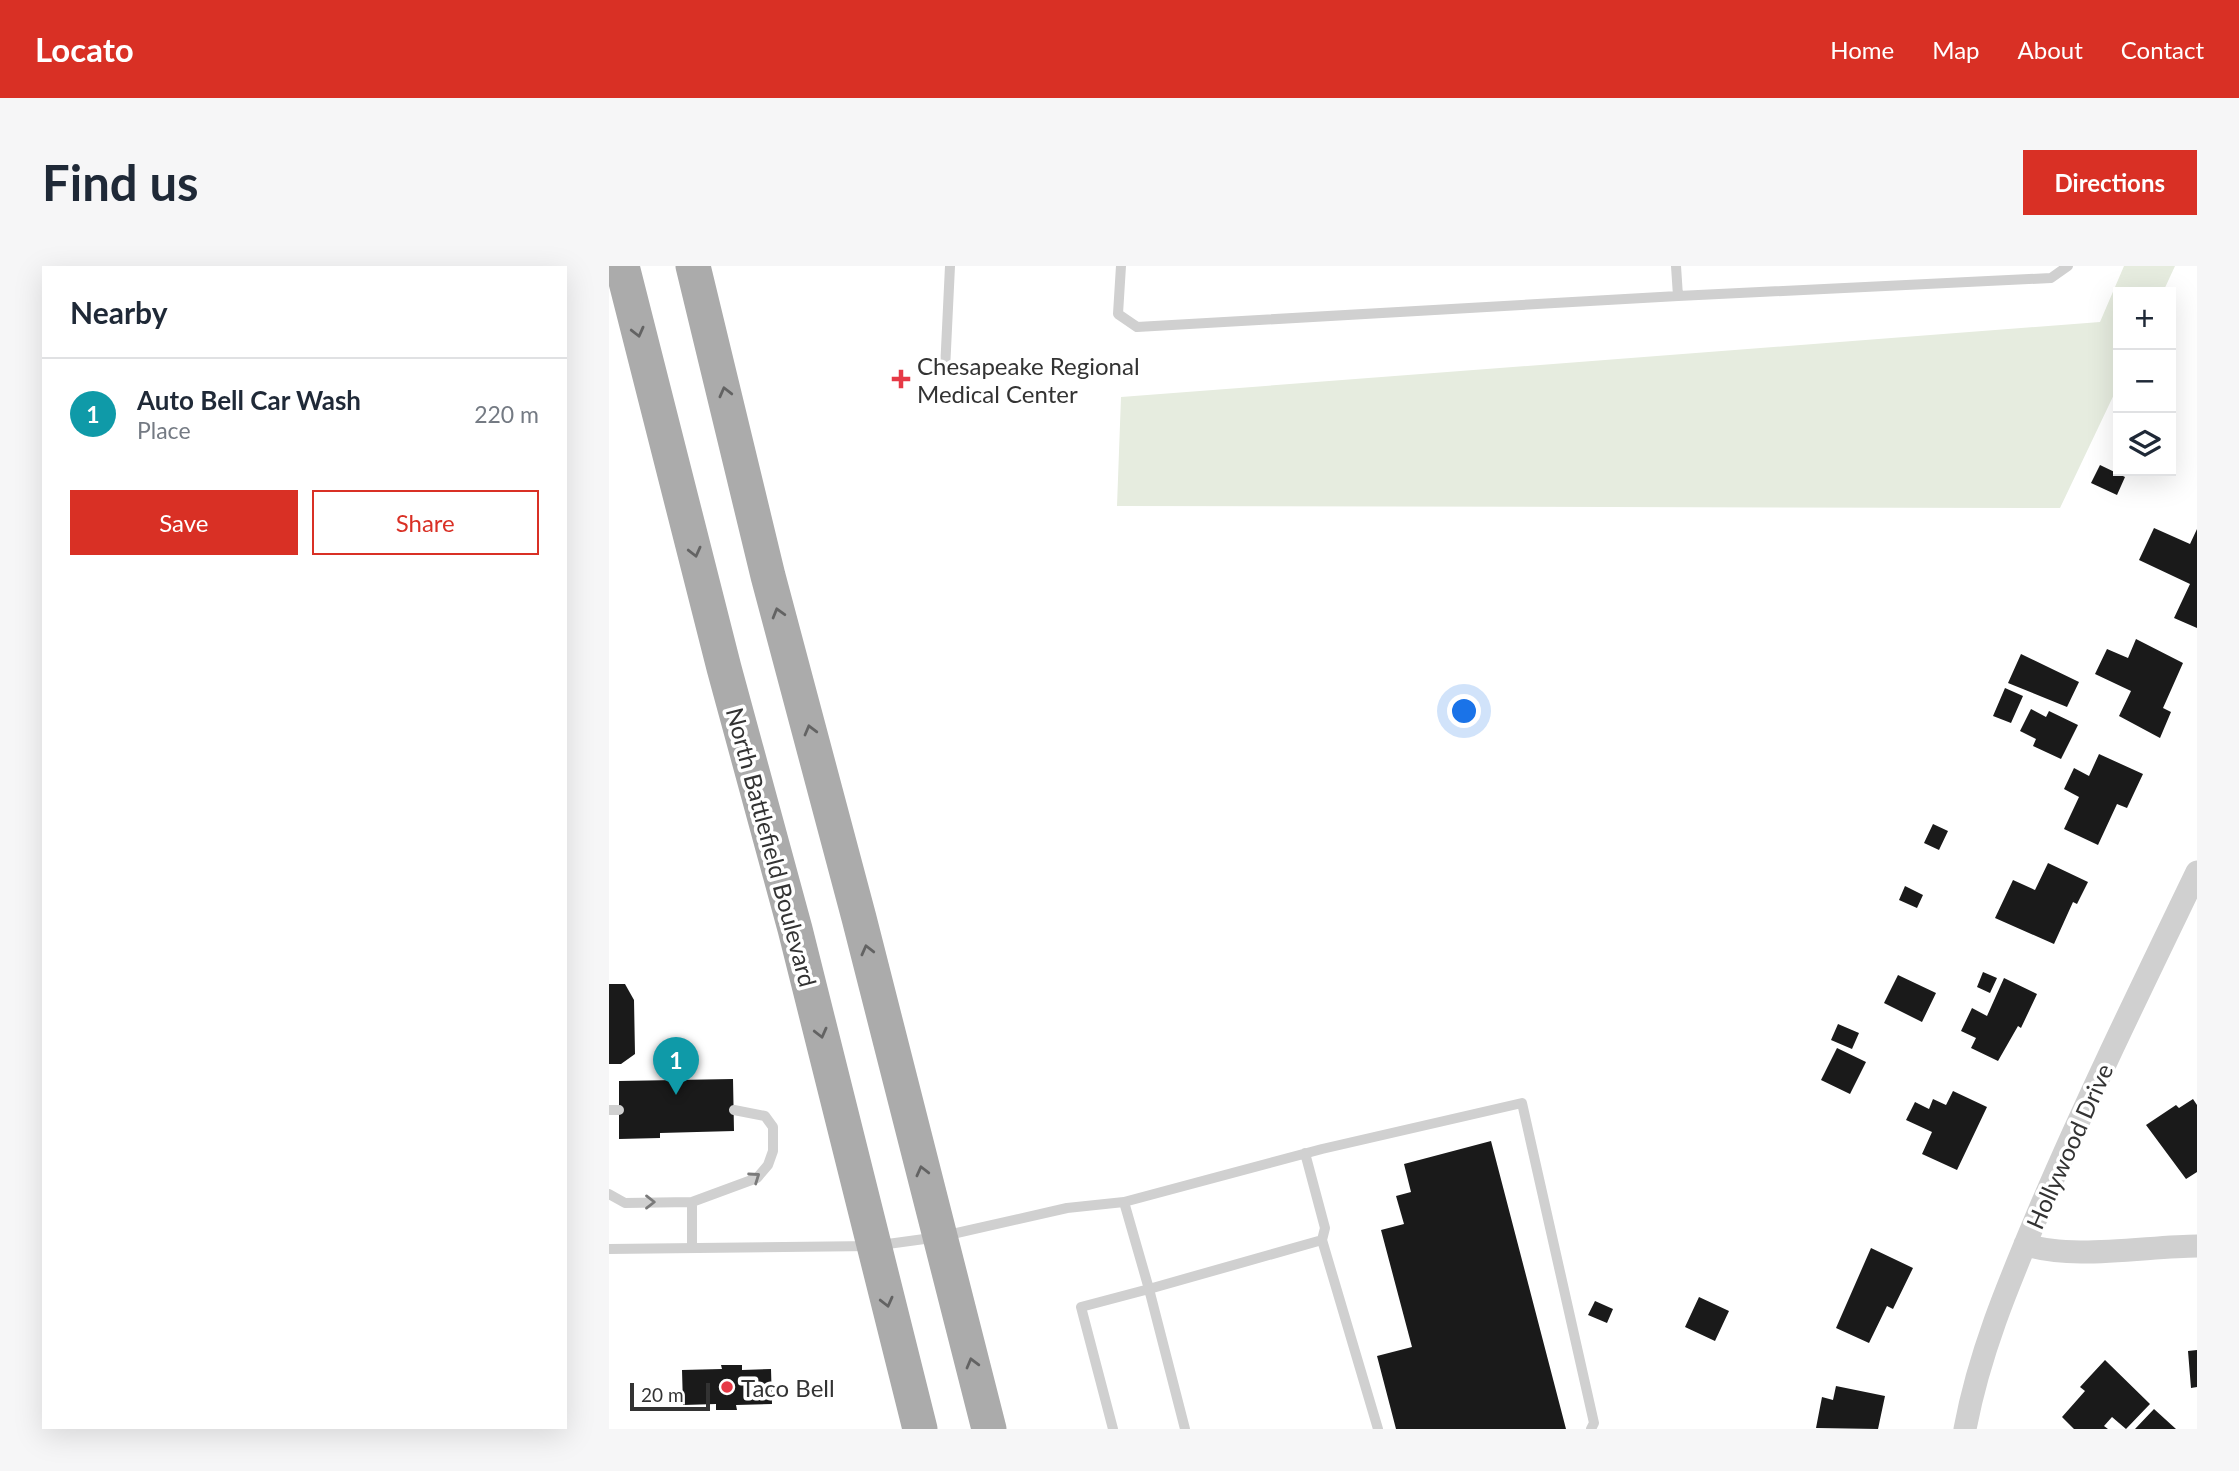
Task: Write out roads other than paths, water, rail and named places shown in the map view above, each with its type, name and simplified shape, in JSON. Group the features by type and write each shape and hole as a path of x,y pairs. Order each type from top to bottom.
{"main road":[{"name":"North Battlefield Boulevard","path":"621,266 724,668 795,929 920,1429"},
{"path":"693,266 768,576 859,918 989,1429"}],"street":[{"name":"Hollywood Drive","path":"1965,1429 1972,1389 1991,1328 2025,1244 2085,1104 2197,872"},
{"path":"2025,1244 2041,1250 2065,1252 2197,1245"}],"lane":[{"path":"945,370 950,266"},
{"path":"1121,266 1118,314 1137,327 2051,278 2068,266"},
{"path":"1676,266 1678,296"},
{"path":"609,1249 873,1246 939,1237 1067,1208 1124,1202 1305,1153 1522,1103 1594,1423 1591,1429"},
{"path":"609,1194 625,1203 692,1202 757,1178 768,1165 773,1151 773,1127 765,1116 734,1110"},
{"path":"1305,1153 1325,1228 1322,1240 1378,1429"},
{"path":"692,1202 692,1248"},
{"path":"1124,1202 1185,1429"},
{"path":"1113,1429 1081,1307 1322,1240"}],"place":[{"name":"Chesapeake Regional Medical Center","path":"901,379"},
{"name":"Auto Bell Car Wash","path":"676,1095"},
{"name":"Taco Bell","path":"727,1387"}]}
